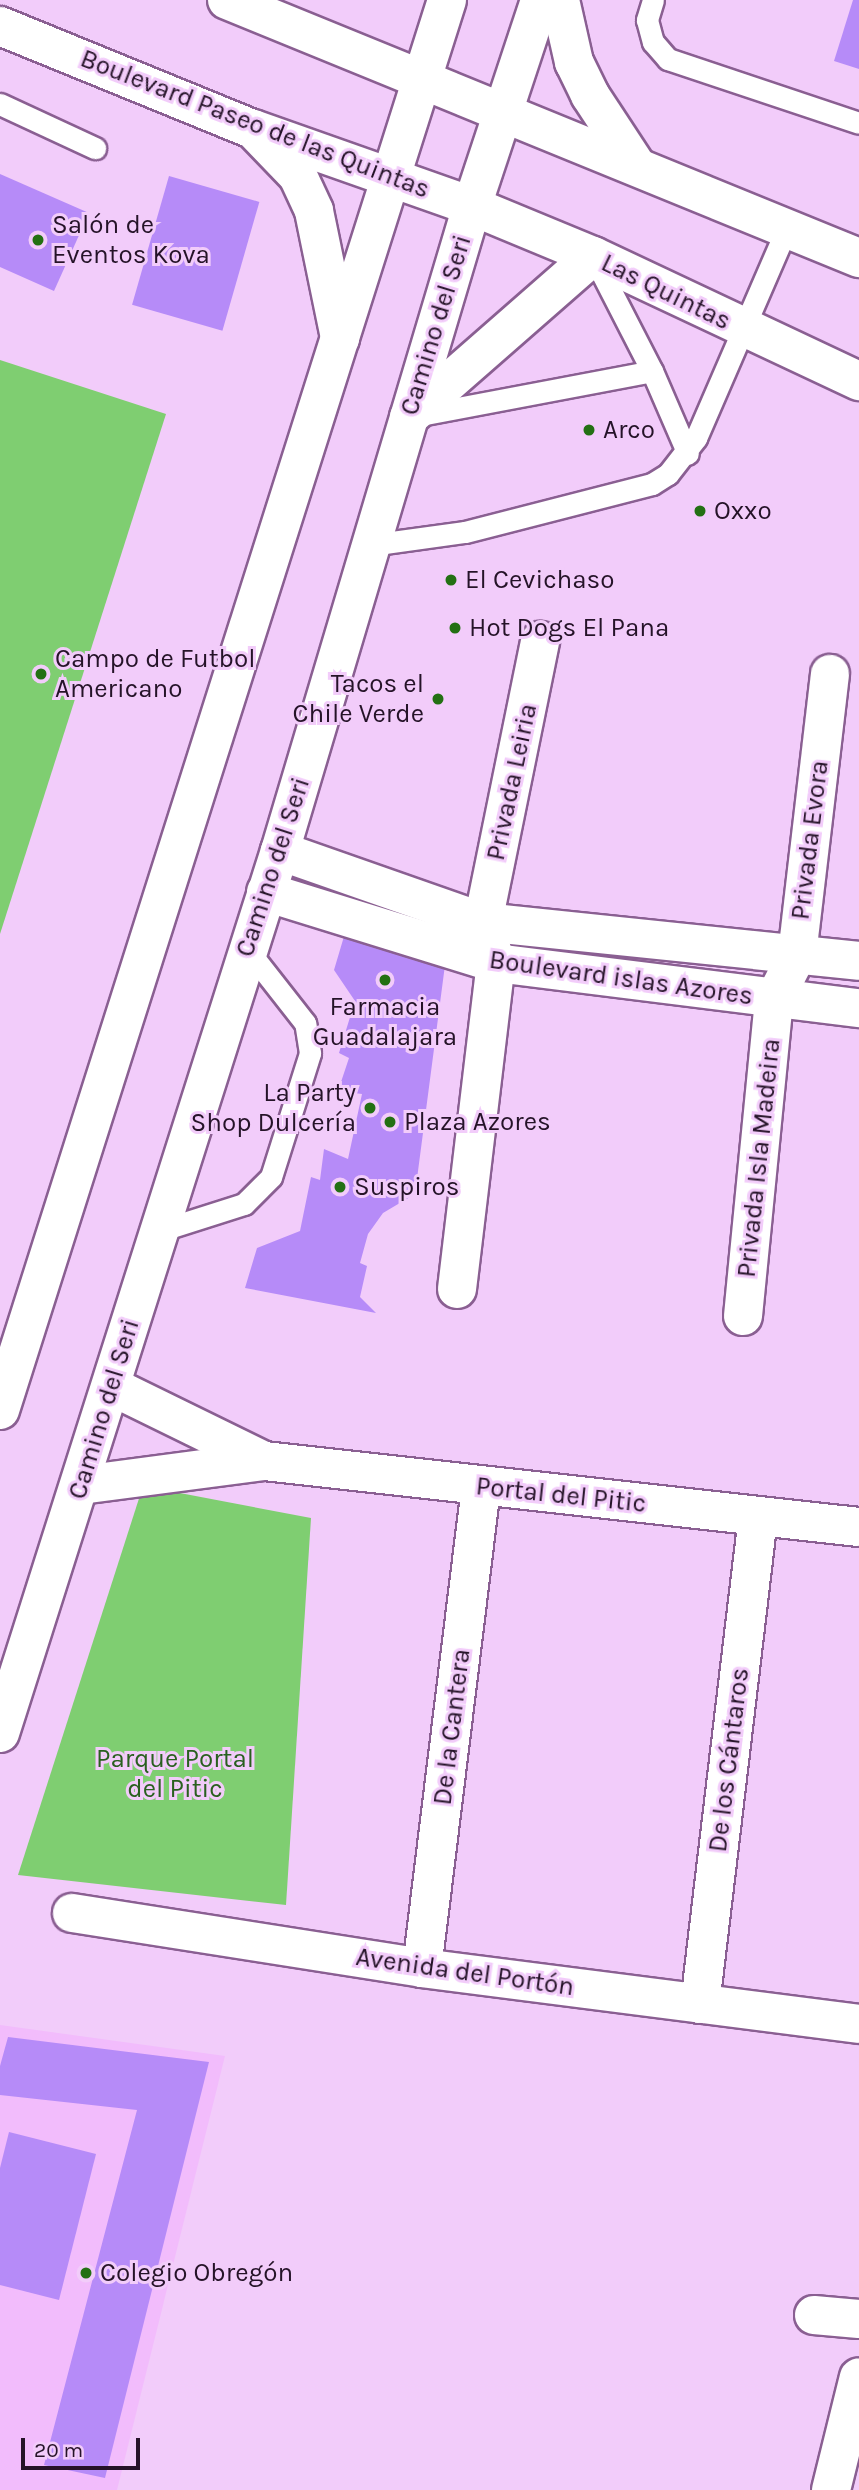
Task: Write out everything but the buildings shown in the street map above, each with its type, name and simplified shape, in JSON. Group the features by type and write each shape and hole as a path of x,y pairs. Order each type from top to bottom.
{"street":[{"path":"227,0 859,258"},
{"path":"0,1410 394,176 421,79 447,0"},
{"name":"Camino del Seri","path":"0,1733 81,1485 247,949 280,851 472,206 540,0"},
{"path":"560,0 565,32 585,84 602,118 636,165"},
{"name":"Boulevard Paseo de las Quintas","path":"0,26 253,129 394,176 472,206"},
{"path":"253,129 298,176 314,211 340,340"},
{"name":"Las Quintas","path":"472,206 593,256 744,330 859,380"},
{"path":"409,417 593,256"},
{"name":"Privada Leiria","path":"483,922 540,642"},
{"name":"Privada Evora","path":"774,1000 797,955 830,674"},
{"name":"Boulevard islas Azores","path":"280,851 483,922 859,961"},
{"name":"Boulevard islas Azores","path":"266,892 496,963 774,1000 859,1008"},
{"path":"457,1289 496,963 483,922"},
{"name":"Privada Isla Madeira","path":"743,1316 774,1000"},
{"name":"Portal del Pitic","path":"111,1386 264,1461"},
{"name":"Portal del Pitic","path":"81,1485 264,1461 859,1527"},
{"name":"De la Cantera","path":"422,1968 481,1486"},
{"name":"De los Cántaros","path":"700,2004 758,1516"},
{"name":"Avenida del Portón","path":"72,1913 422,1968 859,2024"},
{"path":"814,2315 859,2319"},
{"path":"831,2490 859,2377"}],"lane":[{"path":"653,0 646,20 653,42 668,59 859,123"},
{"path":"0,104 95,148"},
{"path":"370,545 465,531 652,484 688,454 787,228"},
{"path":"593,256 652,371 688,454"},
{"path":"409,417 652,371"},
{"path":"159,1231 244,1204 271,1177 310,1053 304,1023 247,949"}],"shaded area":[{"name":"Colegio Obregón","path":"0,2025 225,2056 117,2490 0,2490"}],"green space":[{"name":"Campo de Futbol Americano","path":"0,360 166,414 0,934"},
{"name":"Parque Portal del Pitic","path":"143,1486 311,1518 286,1905 18,1875"}],"place":[{"name":"Salón de Eventos Kova","path":"38,240"},
{"name":"Arco","path":"589,430"},
{"name":"Oxxo","path":"700,511"},
{"name":"El Cevichaso","path":"451,580"},
{"name":"Hot Dogs El Pana","path":"455,628"},
{"name":"Campo de Futbol Americano","path":"41,674"},
{"name":"Tacos el Chile Verde","path":"438,699"},
{"name":"Farmacia Guadalajara","path":"385,980"},
{"name":"La Party Shop Dulcería","path":"370,1108"},
{"name":"Plaza Azores","path":"390,1122"},
{"name":"Suspiros","path":"340,1187"},
{"name":"Colegio Obregón","path":"86,2273"}]}
